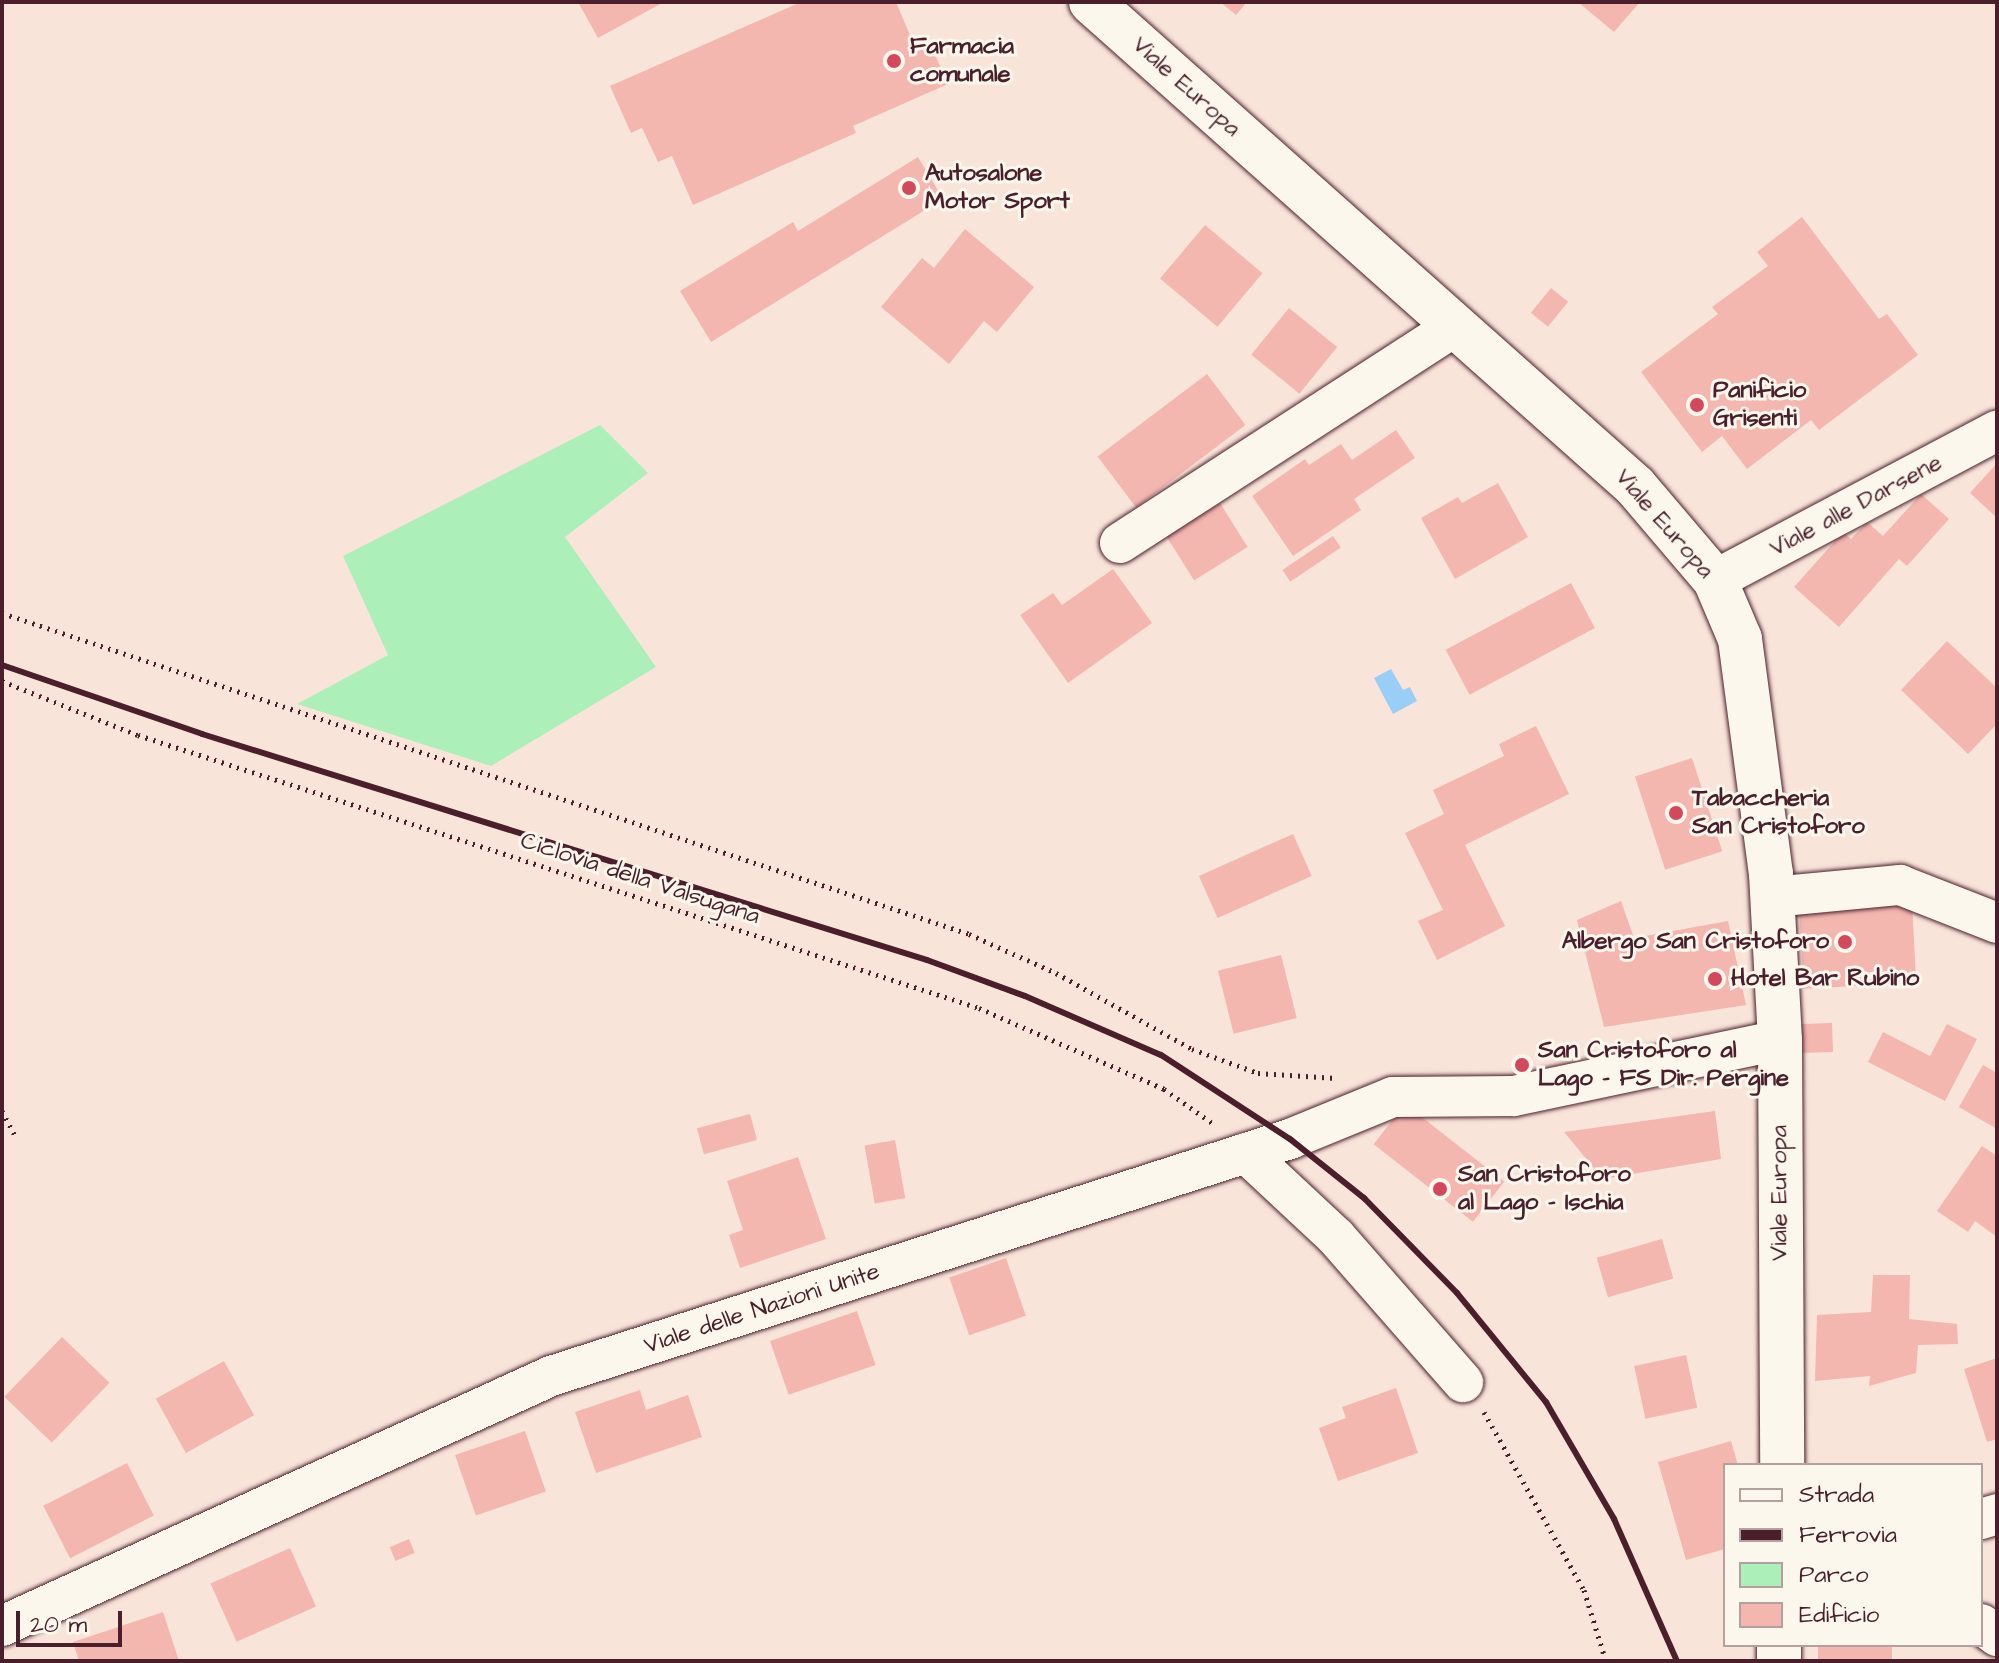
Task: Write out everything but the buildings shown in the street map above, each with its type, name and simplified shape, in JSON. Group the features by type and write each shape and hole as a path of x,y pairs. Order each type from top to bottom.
{"main road":[{"name":"Viale Europa","path":"1091,2 1635,486 1715,580 1740,639 1772,897 1780,1040 1782,1463"}],"street":[{"path":"1120,543 1455,326"},
{"name":"Viale alle Darsene","path":"1715,580 1997,431"},
{"path":"1772,897 1900,885 1997,923"},
{"path":"1393,1097 1514,1096 1780,1040"},
{"name":"Viale delle Nazioni Unite","path":"2,1626 551,1376 1290,1139 1393,1097"},
{"path":"1246,1153 1336,1237 1463,1382"}],"path":[{"path":"2,613 969,934 1056,973 1192,1049 1258,1073 1351,1079 1393,1097"},
{"name":"Ciclovia della Valsugana","path":"2,681 138,735 979,1008 1164,1089 1206,1117 1246,1153"},
{"path":"2,1111 16,1137"},
{"path":"1463,1382 1533,1493 1584,1590 1606,1661"}],"green space":[{"path":"600,425 648,473 565,537 656,667 491,766 297,704 388,655 343,556"}],"water":[{"path":"1391,669 1403,690 1410,687 1417,701 1393,714 1374,678"}],"railway":[{"path":"2,665 202,734 927,960 1025,996 1161,1055 1290,1139 1364,1198 1457,1293 1546,1402 1614,1519 1677,1661"}],"place":[{"name":"Farmacia comunale","path":"894,61"},
{"name":"Autosalone Motor Sport","path":"909,188"},
{"name":"Panificio Grisenti","path":"1697,405"},
{"name":"Tabaccheria San Cristoforo","path":"1676,813"},
{"name":"Albergo San Cristoforo","path":"1845,942"},
{"name":"Hotel Bar Rubino","path":"1715,979"},
{"name":"San Cristoforo al Lago - FS Dir. Pergine","path":"1522,1065"},
{"name":"San Cristoforo al Lago - Ischia","path":"1440,1189"}]}
